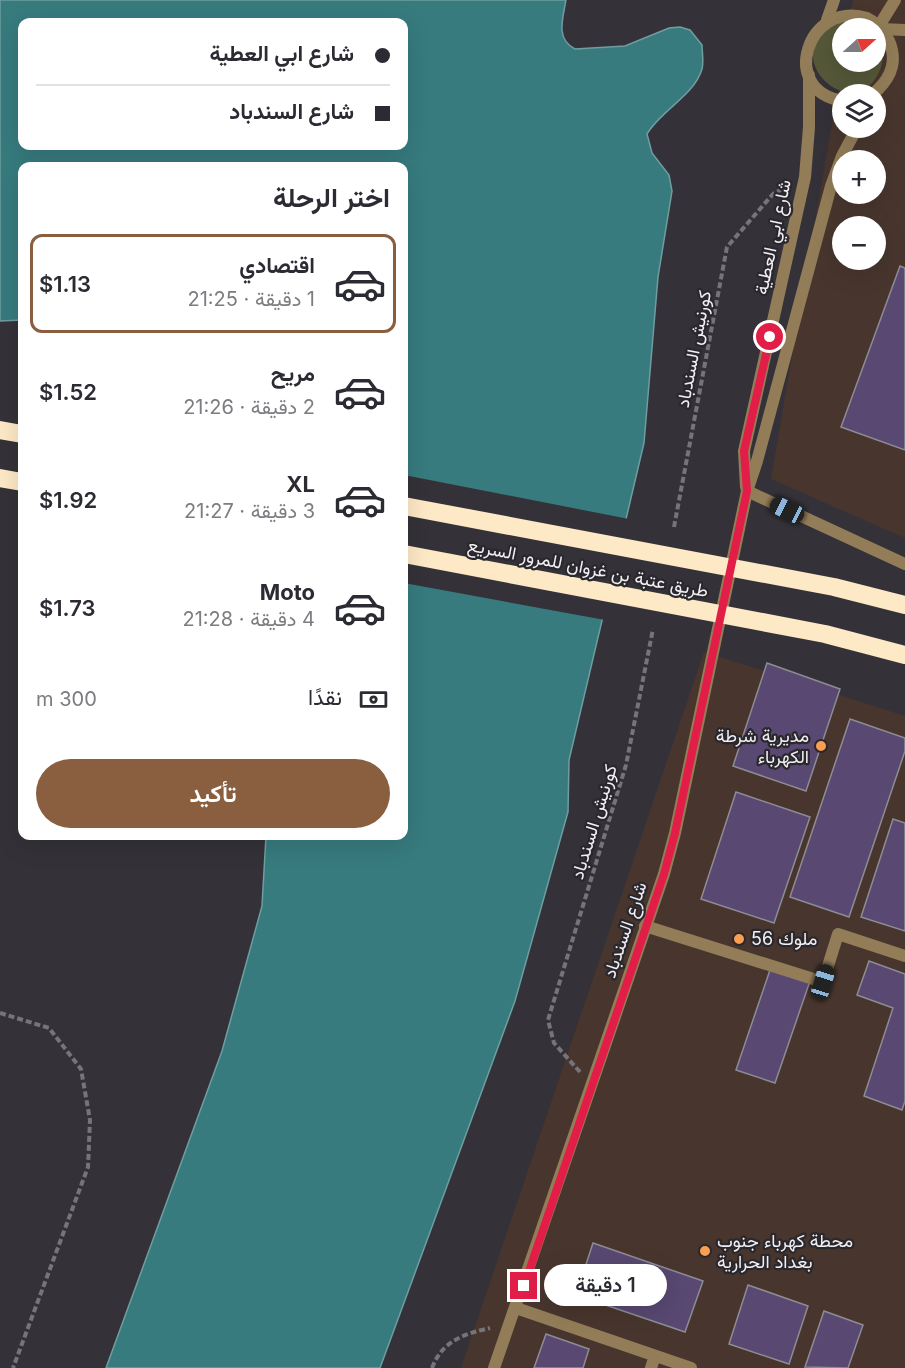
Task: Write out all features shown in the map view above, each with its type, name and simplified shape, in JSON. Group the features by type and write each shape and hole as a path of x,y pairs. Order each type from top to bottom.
{"highway":[{"path":"0,430 18,433"},
{"path":"0,478 18,481"},
{"name":"طريق عتبة بن غزوان للمرور السريع","path":"408,507 834,587 905,605"},
{"name":"طريق عتبة بن غزوان للمرور السريع","path":"408,555 825,634 905,655"}],"street":[{"name":"شارع ابي العطية","path":"747,491 744,451 805,177 809,127 809,75 805,60 807,44 815,30 827,20 834,0"},
{"path":"885,18 895,0"},
{"path":"833,18 842,15 858,15 864,18"},
{"path":"827,20 832,18"},
{"path":"886,28 905,30"},
{"path":"882,84 889,75 892,63 892,51 886,39"},
{"path":"809,75 820,91 832,96"},
{"path":"851,138 831,186 747,491 867,549 905,564"},
{"name":"شارع السندباد","path":"494,1368 592,1086 675,833 747,491"},
{"path":"645,926 823,982 838,934 905,956"},
{"path":"516,1308 653,1362 691,1368"}],"path":[{"name":"كورنيش السندباد","path":"674,527 727,247 773,194 805,177"},
{"name":"كورنيش السندباد","path":"592,1086 554,1043 548,1020 626,765 653,629"},
{"path":"0,1013 49,1028 81,1069 90,1120 88,1167 13,1368"},
{"path":"432,1368 437,1354 462,1335 511,1323"}],"shaded area":[{"path":"853,0 905,0 905,538 771,479 832,124 832,138 886,138 886,84 839,84 841,72 886,72 886,18 850,18"},
{"path":"704,652 905,716 905,1368 461,1368"}],"green space":[{"path":"832,28 832,72 879,72 869,84 832,86 824,80 815,66 813,51 821,36"}],"water":[{"path":"0,0 566,0 562,21 563,34 569,45 575,49 625,46 669,28 680,27 690,30 702,45 703,66 698,79 647,134 652,153 669,175 672,191 658,277 644,443 569,760 568,812 515,1001 380,1368 106,1368 222,1051 262,906 266,840 408,840 408,162 18,162 18,320 0,321"}],"pier":[{"path":"408,476 629,519 605,620 408,584"}],"building":[{"path":"900,266 905,268 905,450 841,427"},
{"path":"767,663 840,689 806,791 733,766"},
{"path":"850,719 905,738 905,751 849,917 790,897"},
{"path":"736,792 810,817 774,923 701,899"},
{"path":"893,819 905,823 905,931 861,917"},
{"path":"869,961 905,974 905,1101 902,1110 864,1096 893,1008 857,995"},
{"path":"771,967 810,981 775,1083 736,1070"},
{"path":"593,1243 703,1281 685,1332 576,1295"},
{"path":"748,1285 808,1306 789,1364 729,1344"},
{"path":"824,1311 863,1325 848,1368 805,1367"},
{"path":"546,1334 589,1349 583,1368 534,1368"}],"place":[{"name":"مديرية شرطة الكهرباء","path":"821,746"},
{"name":"ملوك 56","path":"739,939"},
{"name":"محطة كهرباء جنوب بغداد الحرارية","path":"705,1251"}],"route":[{"path":"524,1286 664,874 675,833 747,491 744,451 770,337"}]}
